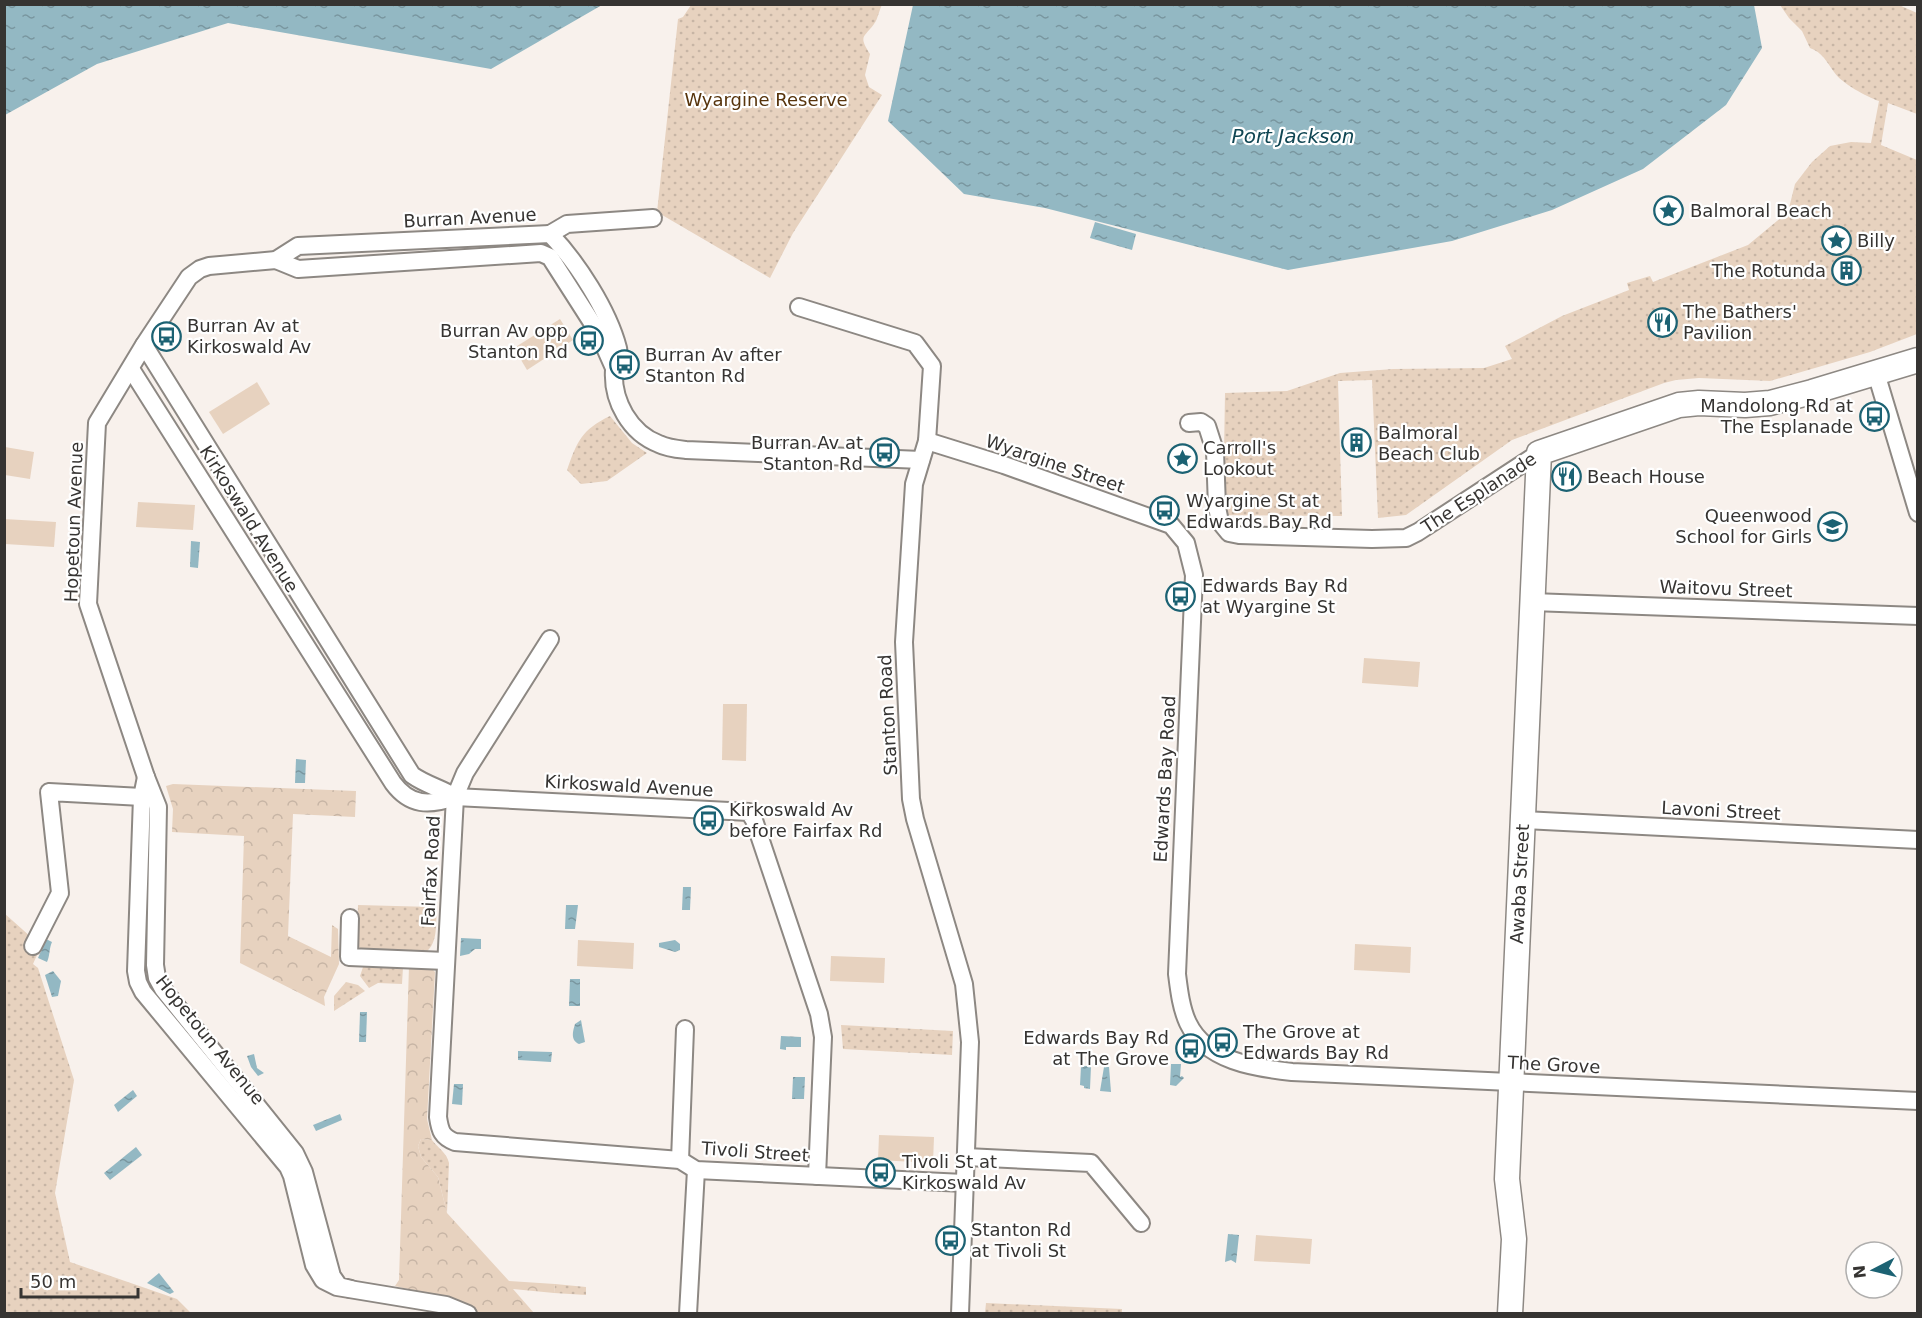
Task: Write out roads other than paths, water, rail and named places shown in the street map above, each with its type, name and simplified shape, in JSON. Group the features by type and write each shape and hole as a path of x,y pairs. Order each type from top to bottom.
{"street":[{"path":"550,234 567,224 653,218"},
{"name":"Burran Avenue","path":"144,345 189,277 200,268 276,260 298,246 550,234 563,247 605,310 619,351 614,368 614,382 622,410 632,425 644,436 658,444 696,451 921,460"},
{"name":"Burran Avenue","path":"276,260 298,269 541,253 550,257 592,323 614,368"},
{"name":"Stanton Road","path":"800,307 915,342 932,366 927,441 914,484 904,642 911,799 964,984 968,1006 970,1042 960,1314"},
{"name":"Hopetoun Avenue","path":"144,345 97,423 88,604 158,807 155,965 157,978 295,1153 304,1172 332,1276 339,1286 406,1306 446,1305 466,1312"},
{"name":"Kirkoswald Avenue","path":"144,345 412,775 424,783 440,787 455,797"},
{"name":"The Esplanade","path":"1189,423 1201,422 1207,426 1215,451 1217,507 1220,522 1229,533 1372,540 1406,538 1539,453 1679,405 1770,403 1917,360"},
{"name":"Kirkoswald Avenue","path":"131,369 400,793 409,799 438,803 455,797 740,810 749,813 754,820 819,1014 823,1037 817,1176"},
{"path":"1876,373 1917,513"},
{"name":"Wyargine Street","path":"927,441 1004,465 1171,525"},
{"name":"Awaba Street","path":"1510,1314 1514,1239 1507,1179 1539,453"},
{"name":"Edwards Bay Road","path":"1171,525 1186,543 1194,575 1177,957 1179,992 1184,1015 1198,1038"},
{"name":"Waitovu Street","path":"1532,602 1917,616"},
{"name":"Fairfax Road","path":"441,1132 438,1117 452,817 455,797 465,773 550,639"},
{"name":"Hopetoun Avenue","path":"146,777 142,797 136,971 138,982 143,992 288,1167 318,1273 329,1284 351,1289"},
{"path":"33,946 60,893 49,792 142,797"},
{"name":"Lavoni Street","path":"1523,820 1917,840"},
{"path":"350,918 349,957 446,961"},
{"path":"680,1160 684,1029"},
{"name":"The Grove","path":"1198,1038 1204,1045 1224,1057 1262,1069 1511,1083 1917,1101"},
{"name":"Tivoli Street","path":"441,1132 446,1138 455,1142 680,1160 696,1170 964,1183"},
{"path":"966,1158 1091,1162 1141,1223"},
{"path":"688,1314 696,1170"}],"water":[{"path":"5,4 602,5 491,69 228,23 97,64 5,115"},
{"name":"Port Jackson","path":"913,5 1754,5 1762,48 1726,105 1643,169 1552,210 1452,241 1288,270 1045,208 964,194 888,121"},
{"path":"1095,222 1136,234 1132,250 1090,238"},
{"path":"191,541 200,542 198,568 190,567"},
{"path":"296,759 306,760 305,783 295,783"},
{"path":"683,887 691,887 690,910 682,910"},
{"path":"566,905 578,905 575,929 565,929"},
{"path":"461,938 481,939 481,949 475,949 469,954 460,956"},
{"path":"46,939 52,942 47,962 38,958"},
{"path":"675,940 680,944 680,950 675,952 659,947 659,943"},
{"path":"53,971 61,981 58,996 52,997 45,975"},
{"path":"570,979 580,979 580,1006 569,1006"},
{"path":"360,1012 367,1012 366,1042 359,1042"},
{"path":"581,1020 585,1042 579,1044 573,1038 573,1032 575,1024"},
{"path":"781,1036 801,1037 801,1047 780,1049"},
{"path":"518,1051 552,1052 551,1062 518,1060"},
{"path":"254,1054 257,1068 264,1073 258,1076 247,1056"},
{"path":"1171,1064 1181,1064 1180,1077 1184,1078 1176,1086 1170,1085"},
{"path":"1081,1066 1091,1066 1090,1089 1080,1085"},
{"path":"1104,1067 1109,1067 1111,1092 1100,1091"},
{"path":"793,1077 805,1077 804,1099 792,1099"},
{"path":"454,1084 463,1084 462,1105 452,1104"},
{"path":"133,1090 137,1096 118,1112 114,1105"},
{"path":"340,1114 342,1120 316,1131 313,1125"},
{"path":"136,1147 142,1155 110,1180 104,1173"},
{"path":"1228,1234 1239,1235 1236,1263 1231,1260 1225,1262"},
{"path":"159,1273 174,1292 170,1294 147,1283"}],"place":[{"name":"Balmoral Beach","path":"1669,211"},
{"name":"Billy","path":"1836,241"},
{"name":"The Rotunda","path":"1847,271"},
{"name":"The Bathers' Pavilion","path":"1662,322"},
{"name":"Burran Av at Kirkoswald Av","path":"166,336"},
{"name":"Burran Av opp Stanton Rd","path":"589,341"},
{"name":"Burran Av after Stanton Rd","path":"624,365"},
{"name":"Mandolong Rd at The Esplanade","path":"1874,416"},
{"name":"Balmoral Beach Club","path":"1357,443"},
{"name":"Burran Av at Stanton Rd","path":"884,453"},
{"name":"Carroll's Lookout","path":"1182,458"},
{"name":"Beach House","path":"1566,477"},
{"name":"Wyargine St at Edwards Bay Rd","path":"1165,511"},
{"name":"Queenwood School for Girls","path":"1833,526"},
{"name":"Edwards Bay Rd at Wyargine St","path":"1181,596"},
{"name":"Kirkoswald Av before Fairfax Rd","path":"708,820"},
{"name":"The Grove at Edwards Bay Rd","path":"1222,1042"},
{"name":"Edwards Bay Rd at The Grove","path":"1190,1048"},
{"name":"Tivoli St at Kirkoswald Av","path":"881,1172"},
{"name":"Stanton Rd at Tivoli St","path":"950,1240"}],"park label":[{"name":"Wyargine Reserve","path":"766,100"}]}
